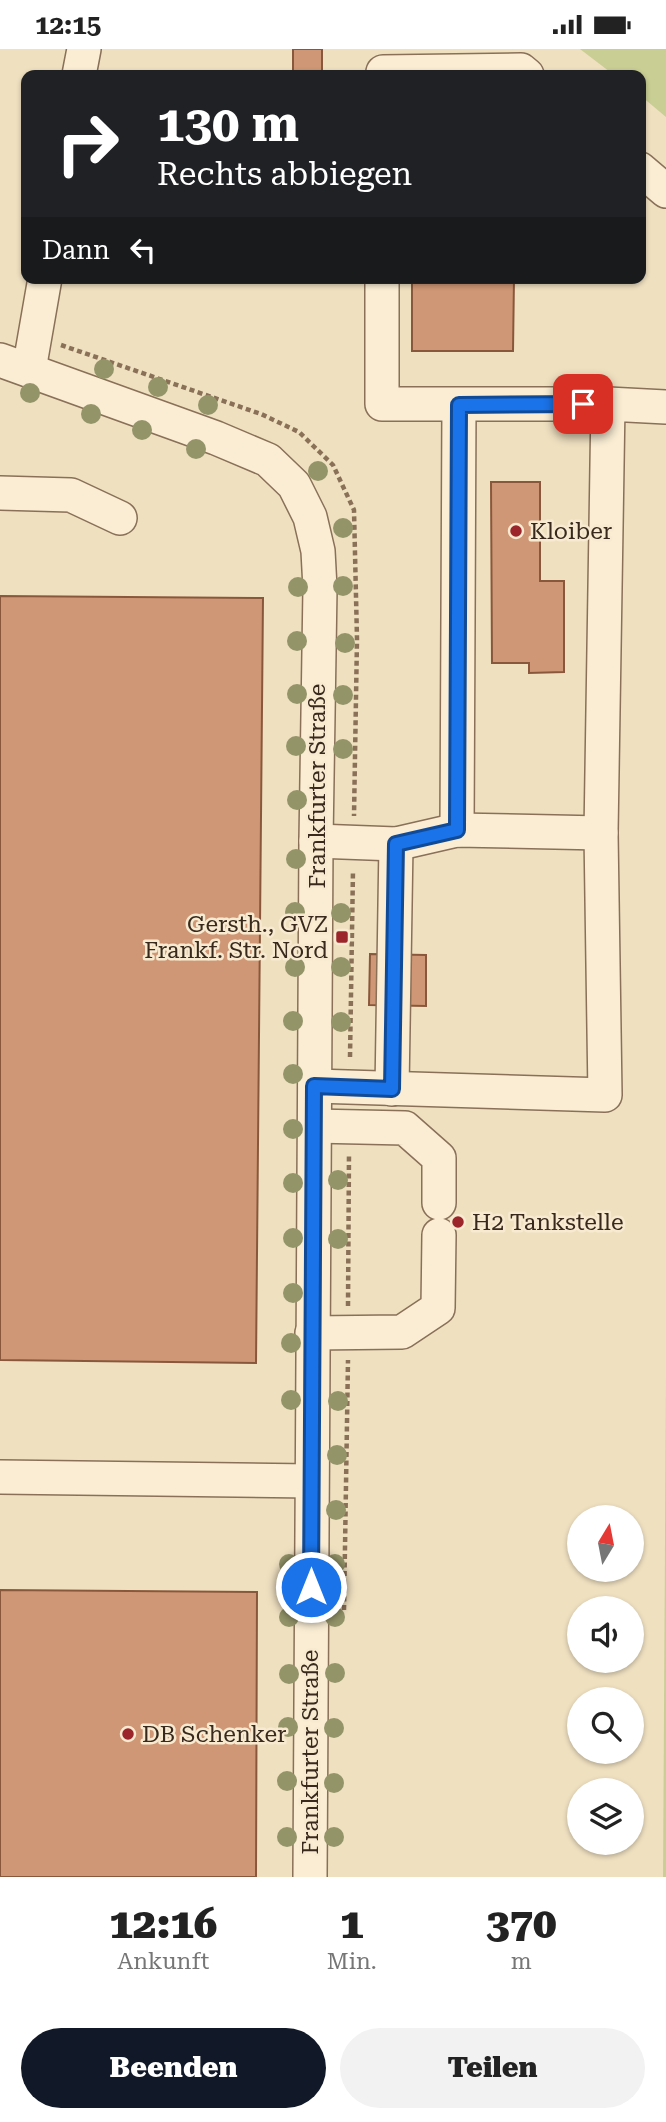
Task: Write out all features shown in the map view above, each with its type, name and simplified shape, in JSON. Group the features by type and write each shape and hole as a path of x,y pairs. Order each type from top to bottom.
{"street":[{"path":"80,70 84,49"},
{"path":"646,174 666,191"},
{"path":"14,365 44,284"},
{"path":"382,284 382,404 608,404 666,407"},
{"name":"Frankfurter Straße","path":"14,365 268,460 294,485 310,517 318,551 320,588 312,1333 310,1877"},
{"path":"314,1086 605,1095 601,833 608,404"},
{"path":"457,830 459,405"},
{"path":"0,493 71,495 120,518"},
{"path":"316,841 396,844 457,830 601,833"},
{"path":"392,1089 396,844"},
{"path":"312,1333 401,1332 438,1308 439,1219 439,1158 405,1128 314,1126"},
{"path":"0,1477 311,1481"}],"green space":[{"path":"580,49 666,49 666,117 646,100 646,70 607,70"},
{"path":"666,1373 666,1877 663,1877"}],"building":[{"path":"293,49 322,49 322,70 293,70"},
{"path":"412,284 514,284 513,351 412,351"},
{"name":"Kloiber","path":"491,482 540,482 540,581 564,581 564,672 529,673 529,663 492,663"},
{"path":"0,596 263,598 256,1363 0,1360"},
{"path":"370,954 426,955 426,1006 369,1005"},
{"name":"DB Schenker","path":"0,1590 257,1592 256,1877 0,1877"}],"place":[{"name":"Kloiber","path":"516,531"},
{"name":"Gersth., GVZ Frankf. Str. Nord","path":"342,937"},
{"name":"H2 Tankstelle","path":"458,1222"},
{"name":"DB Schenker","path":"128,1734"}],"route":[{"path":"311,1587 314,1086 392,1089 396,844 457,830 459,405 583,404"}]}
